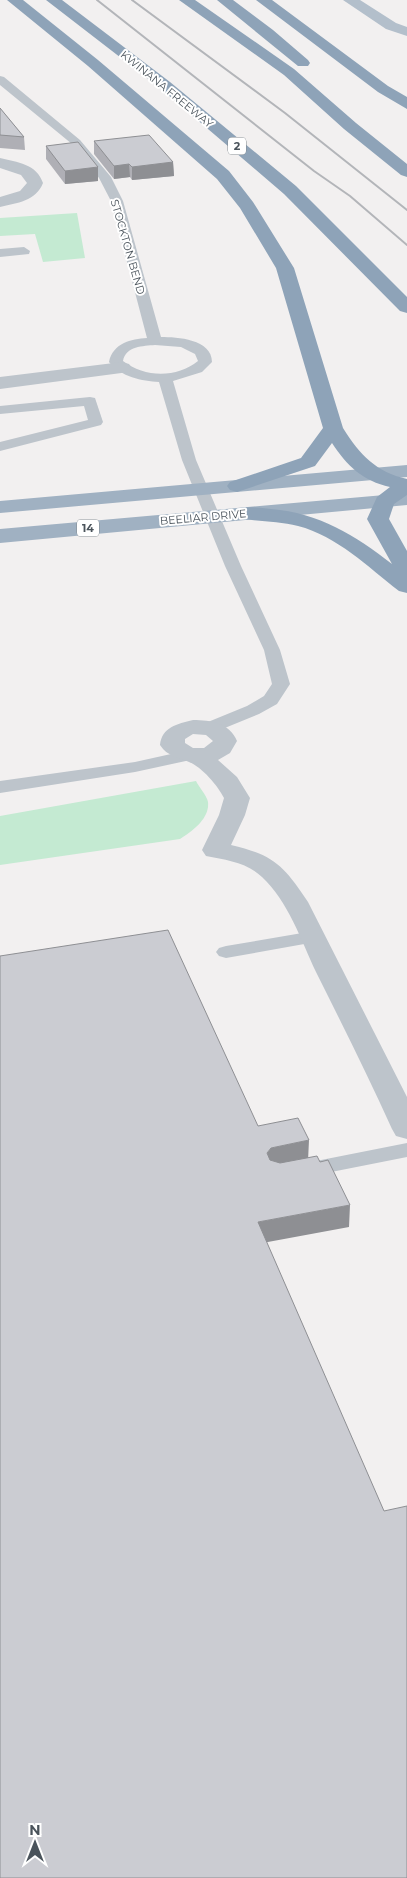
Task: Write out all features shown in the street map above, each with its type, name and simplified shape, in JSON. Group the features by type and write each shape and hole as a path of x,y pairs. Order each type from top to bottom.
{"highway":[{"path":"14,0 93,64 223,175 241,198 285,268 333,428 358,466 370,474 407,485"},
{"name":"KWINANA FREEWAY","path":"52,0 165,85 290,190 407,308"},
{"path":"186,0 289,72 350,126 407,172"},
{"path":"224,0 268,33 316,74"},
{"path":"263,0 361,73 407,104"},
{"path":"237,486 308,462 333,428"},
{"path":"0,507 370,474"},
{"name":"BEELIAR DRIVE","path":"0,536 384,501 407,485"},
{"path":"384,501 378,518 407,570"},
{"path":"248,513 291,517 317,525 352,545 407,586"}],"main road":[{"path":"350,0 391,26 407,32"}],"street":[{"path":"0,164 24,170 34,176 35,183 30,192 0,202"},
{"path":"0,383 122,368"},
{"path":"202,745 237,798 235,807 215,850 246,856 272,871 282,883 314,937 384,1077 407,1129"}],"lane":[{"name":"STOCKTON BEND","path":"0,79 76,142 105,177 117,201 155,340"},
{"path":"0,253 24,251"},
{"path":"155,340 187,344 201,350 205,356 205,362 191,372 165,377 140,375 122,368 116,362 116,356 120,351 129,346 155,340"},
{"path":"0,787 135,767 202,745 271,700 281,684 272,650 233,566 189,460 165,377"},
{"path":"0,410 90,401 96,422 0,447"},
{"path":"226,952 314,937"},
{"path":"288,1174 407,1150"}],"green space":[{"path":"77,213 85,258 43,262 35,234 0,236 0,218"},
{"path":"196,781 205,794 208,808 199,824 180,839 0,865 0,816"}],"building":[{"path":"0,108 24,137 0,135"},
{"path":"149,135 173,162 132,167 129,164 114,166 94,141"},
{"path":"78,142 98,167 65,171 46,146"},
{"path":"168,930 258,1126 298,1118 309,1140 271,1148 267,1153 270,1160 280,1163 317,1156 320,1162 328,1160 350,1205 258,1222 384,1511 407,1506 407,1878 0,1878 0,956"}],"railway":[{"path":"97,0 314,171 350,196 407,245"},
{"path":"132,0 285,113 407,210"}]}
